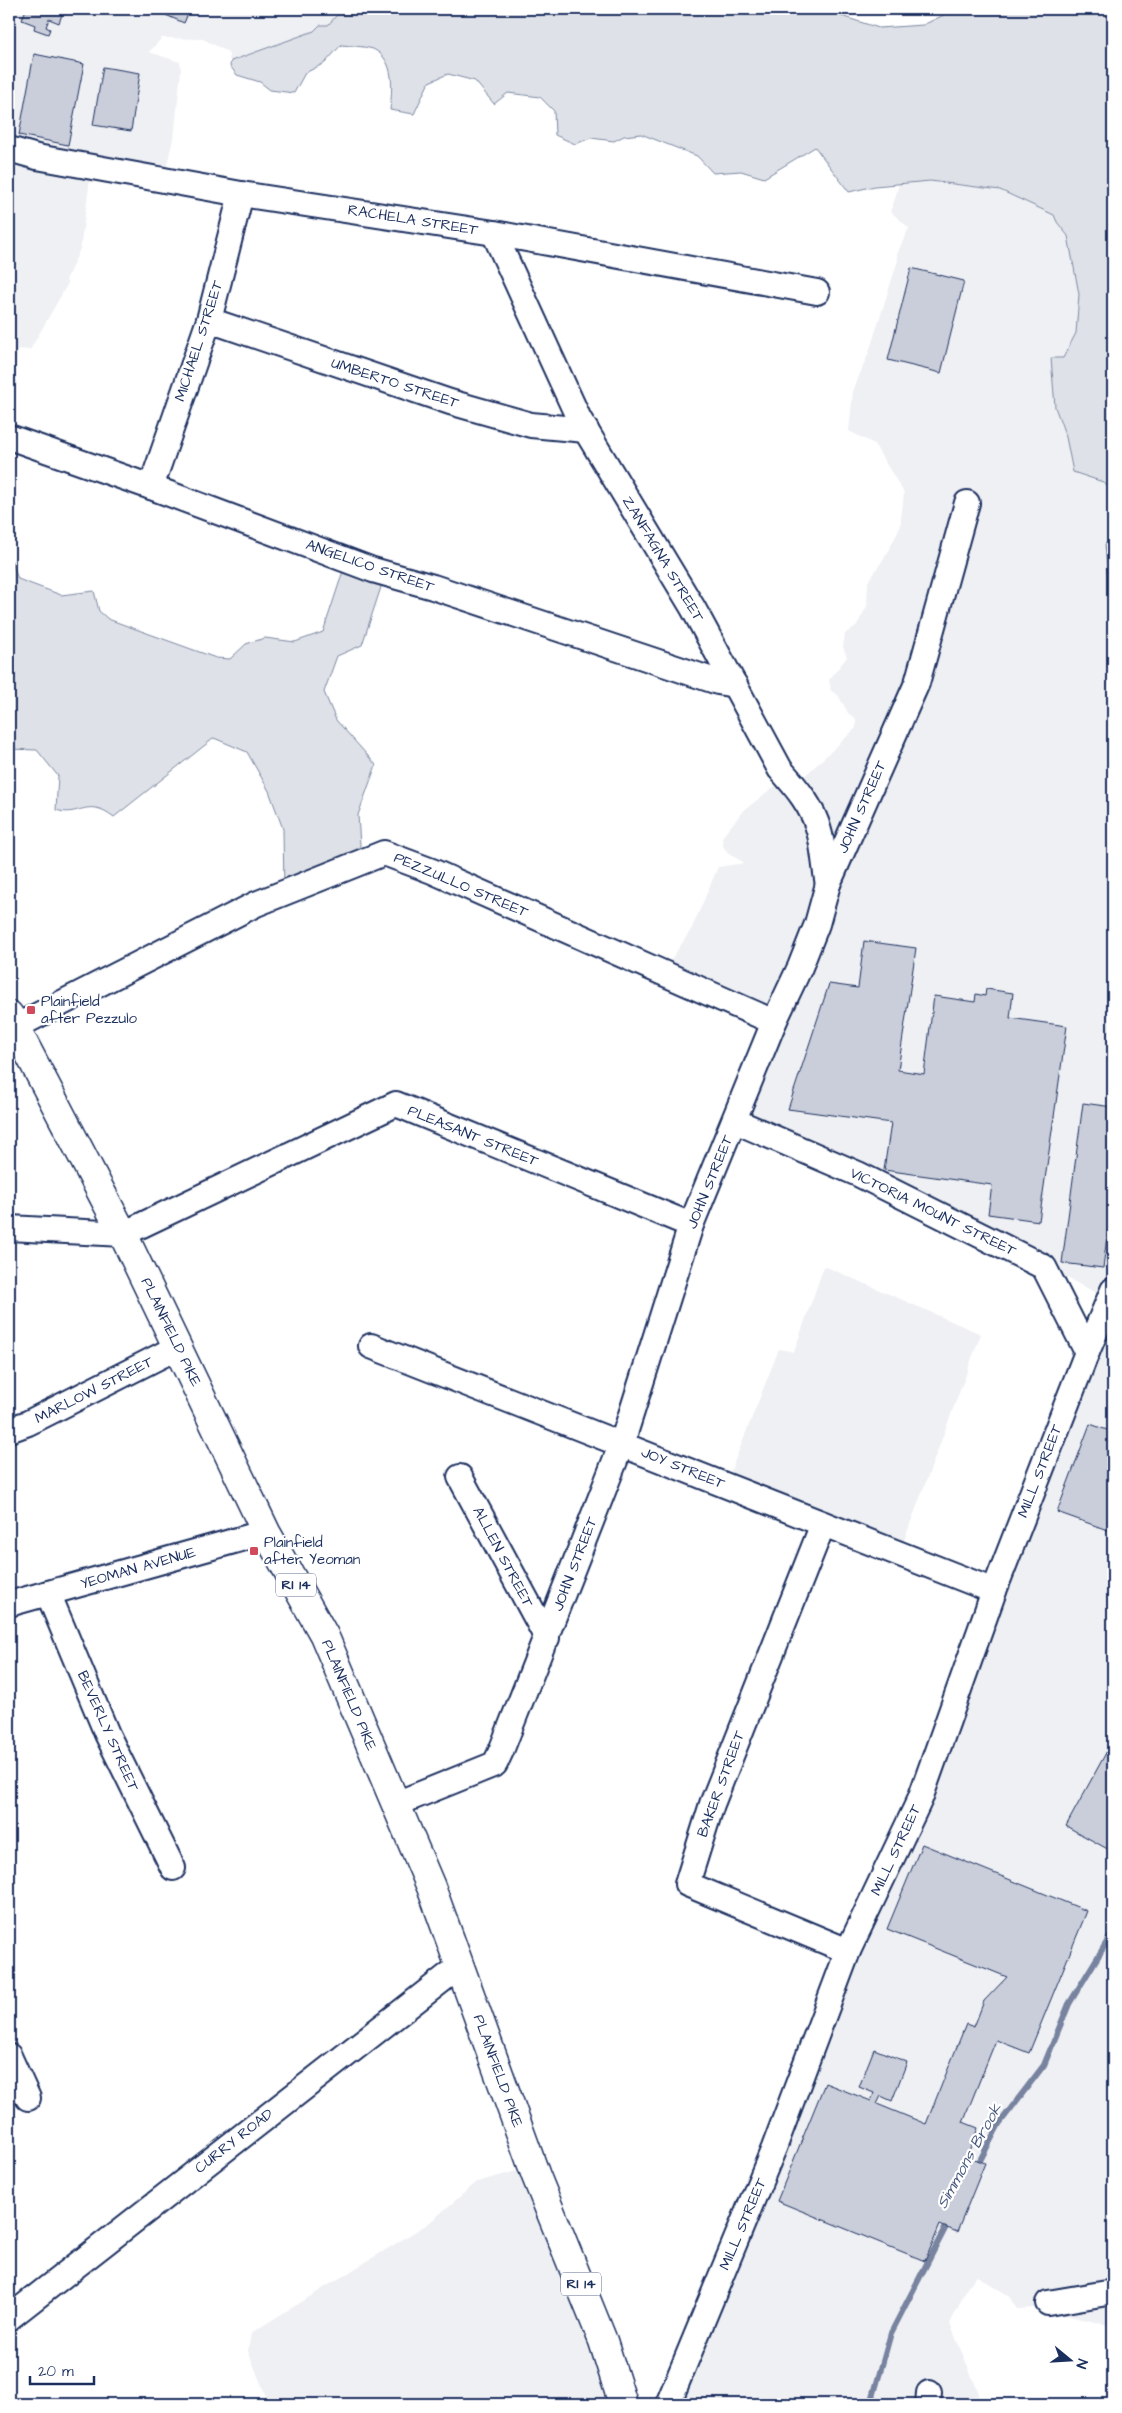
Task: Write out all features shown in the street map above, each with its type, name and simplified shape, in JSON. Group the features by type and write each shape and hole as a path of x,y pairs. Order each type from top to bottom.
{"main road":[{"name":"PLAINFIELD PIKE","path":"11,1024 123,1234 266,1532 324,1635 431,1887 536,2176 603,2341 623,2404"}],"street":[{"name":"RACHELA STREET","path":"9,148 37,157 241,194 494,233 817,292"},
{"name":"MICHAEL STREET","path":"151,486 209,320 241,194"},
{"name":"ZANFAGNA STREET","path":"494,233 586,430 693,608 780,769 799,792 815,818 819,830 828,884"},
{"name":"UMBERTO STREET","path":"209,320 450,402 531,425 586,430"},
{"name":"ANGELICO STREET","path":"9,437 151,486 373,570 433,587 718,682 735,685"},
{"name":"JOHN STREET","path":"396,1804 495,1764 547,1638 622,1443 691,1225 774,1022 804,959 817,924 828,884 917,683 967,503"},
{"name":"PEZZULLO STREET","path":"11,1024 256,904 384,853 432,871 774,1022"},
{"name":"PLEASANT STREET","path":"123,1234 396,1104 691,1225"},
{"name":"VICTORIA MOUNT STREET","path":"735,1121 858,1174 1044,1267 1087,1352"},
{"path":"9,1228 123,1234"},
{"name":"MILL STREET","path":"668,2404 774,2148 848,1951 920,1799 994,1591 1113,1290"},
{"name":"JOY STREET","path":"371,1346 622,1443 994,1591"},
{"name":"MARLOW STREET","path":"9,1430 28,1423 178,1347"},
{"name":"ALLEN STREET","path":"460,1477 547,1638"},
{"name":"BAKER STREET","path":"823,1524 712,1804 687,1884 848,1951"},
{"name":"YEOMAN AVENUE","path":"9,1604 266,1532"},
{"name":"BEVERLY STREET","path":"48,1593 107,1734 173,1868"},
{"name":"CURRY ROAD","path":"9,2318 460,1966"},
{"path":"9,2056 28,2098"},
{"path":"1048,2302 1113,2292"}],"shaded area":[{"path":"9,9 356,9 352,15 337,15 328,25 320,25 314,31 230,61 228,52 203,39 162,38 149,52 180,62 181,70 175,130 164,178 91,172 80,249 66,280 68,283 30,350 18,349 14,373 17,383 9,403"},
{"path":"356,9 819,9 879,28 923,25 956,9 1113,9 1113,490 1103,482 1073,472 1066,437 1055,407 1051,358 1063,358 1076,333 1079,294 1068,236 1054,215 1000,190 930,181 875,186 849,192 815,147 764,178 741,171 713,173 697,156 641,134 624,136 614,141 591,138 575,144 555,135 554,111 540,97 508,93 494,104 475,81 448,74 429,82 414,114 390,110 392,85 386,60 373,49 365,47 341,45 325,63 305,73 294,93 270,90 260,82 237,75 230,66 231,61 314,31 320,25 328,25 337,15 352,15"},
{"path":"930,181 1000,190 1054,215 1068,236 1079,294 1076,333 1063,358 1051,358 1055,407 1066,437 1073,472 1103,482 1113,490 1113,536 1105,544 1113,643 1113,2326 1033,2308 1017,2309 1008,2295 977,2276 968,2286 950,2324 978,2391 977,2404 670,2404 896,1832 1099,1294 857,1174 742,1126 770,1034 663,972 692,928 718,867 745,863 729,854 723,846 722,837 743,811 784,779 795,785 856,728 856,719 848,713 838,695 831,691 829,680 847,657 843,647 845,634 857,625 867,606 868,582 888,552 900,527 904,493 874,444 849,431 853,391 869,352 898,260 897,254 909,228 891,212 899,184"},
{"path":"1113,536 1113,643 1105,544"},
{"path":"9,554 18,579 61,595 94,591 99,611 108,619 216,658 230,659 246,644 265,638 295,642 323,632 347,559 385,575 362,645 337,656 324,692 336,720 376,765 358,815 361,860 284,892 283,829 269,791 247,752 214,738 114,817 97,808 71,812 56,810 58,776 37,750 9,749"},
{"path":"824,1266 981,1334 899,1554 726,1483 779,1349 794,1352"},
{"path":"531,2167 621,2404 269,2404 248,2351 251,2333 429,2223 477,2182"}],"building":[{"path":"26,9 64,9 59,23 49,19 46,27 50,29 48,34 34,29 35,25 22,20"},
{"path":"152,9 190,9 184,23"},
{"path":"34,54 84,64 68,145 19,135"},
{"path":"103,67 140,73 131,131 93,125"},
{"path":"911,268 964,281 941,373 888,360"},
{"path":"864,941 916,948 898,1070 924,1074 934,996 975,1002 976,994 985,996 986,989 1013,993 1010,1018 1067,1026 1039,1221 988,1214 992,1185 884,1170 891,1123 788,1109 829,984 858,988"},
{"path":"1083,1103 1113,1107 1113,1189 1103,1268 1062,1263"},
{"path":"1090,1424 1113,1432 1113,1532 1057,1512"},
{"path":"1113,1740 1113,1852 1066,1826"},
{"path":"922,1844 1087,1911 1029,2053 996,2040 963,2122 978,2128 967,2156 985,2163 957,2232 940,2225 925,2261 777,2201 825,2083 871,2101 874,2093 859,2087 874,2049 907,2062 892,2101 881,2096 877,2104 926,2124 966,2024 974,2027 984,2001 1007,1977 887,1929"}],"waterway":[{"name":"Simmons Brook","path":"976,2168 999,2124 1044,2065 1069,2004 1113,1932"},
{"name":"Simmons Brook","path":"871,2404 891,2333 949,2221"}],"place":[{"name":"Plainfield after Pezzulo","path":"31,1010"},
{"name":"Plainfield after Yeoman","path":"254,1551"}]}
